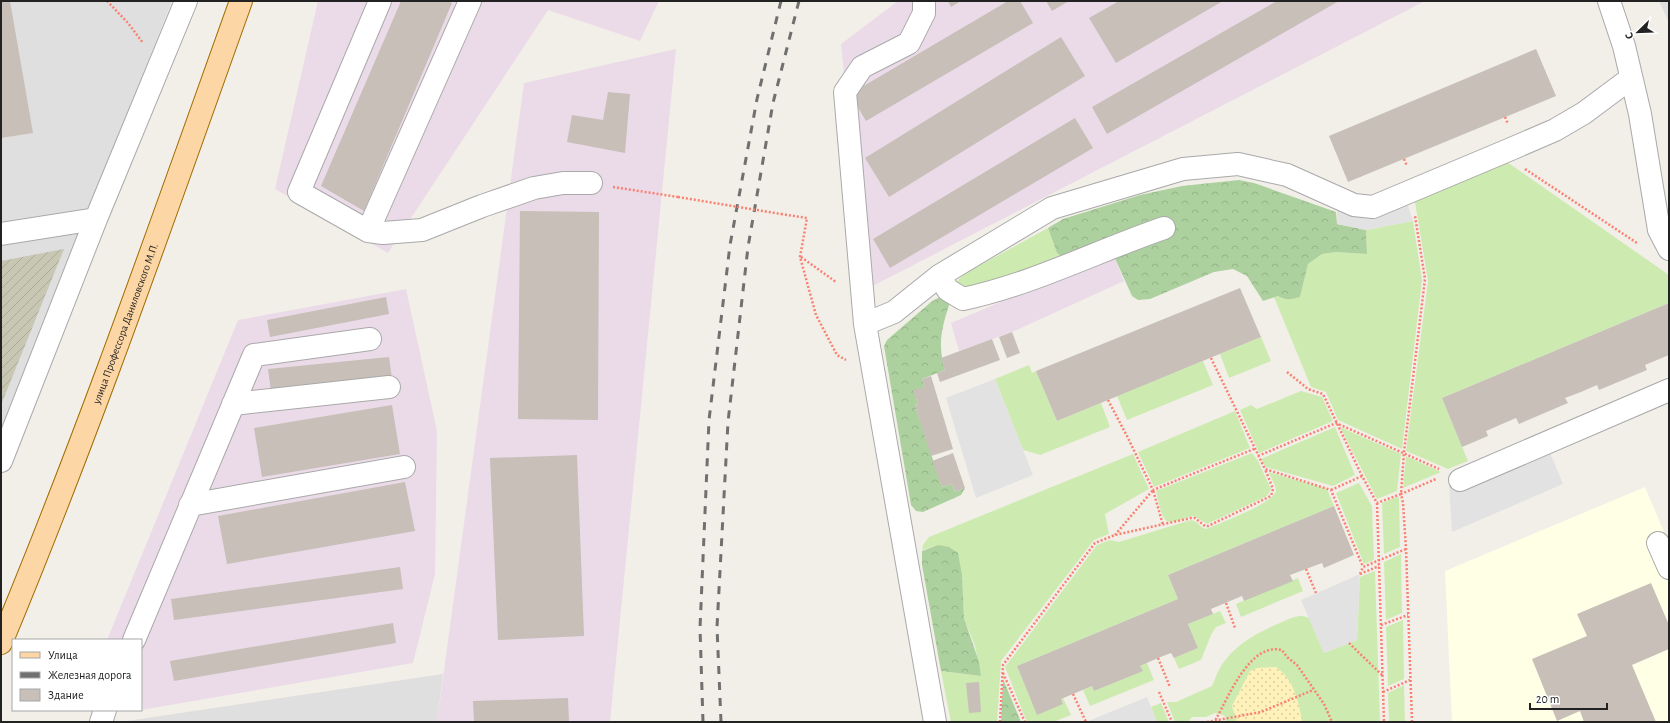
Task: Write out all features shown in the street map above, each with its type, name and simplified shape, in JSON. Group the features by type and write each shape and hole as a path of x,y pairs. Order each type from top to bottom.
{"main road":[{"name":"улица Профессора Даниловского М.П.","path":"1,643 32,567 145,271 240,1"}],"street":[{"path":"1,461 96,219 186,1"},
{"path":"380,1 299,192 368,231 383,233 422,230 482,206 534,188 563,183 591,183"},
{"path":"368,231 470,1"},
{"path":"924,1 924,13 909,43 862,67 845,92 865,324 935,722"},
{"path":"1608,1 1624,46 1640,114 1659,230 1669,249"},
{"path":"865,324 894,312 939,276 1052,208 1183,169 1238,164 1287,175 1354,205 1373,206 1511,150 1555,130 1584,113 1631,78"},
{"path":"1,234 96,219"},
{"path":"939,276 948,290 963,299 992,292 1074,263 1122,242 1164,228"},
{"path":"134,639 254,355 370,339"},
{"path":"233,404 390,387"},
{"path":"1448,476 1669,390"},
{"path":"190,505 404,467"},
{"path":"1658,543 1669,568"},
{"path":"101,722 105,711"}],"path":[{"path":"107,1 128,23 159,66"},
{"path":"1511,150 1517,164 1642,247"},
{"path":"591,183 807,218 800,257 816,315 837,355 848,362"},
{"path":"1412,722 1406,548 1401,494 1404,452 1425,279 1416,219"},
{"path":"800,257 852,292 861,290"},
{"path":"1000,722 1002,665 1096,543 1115,535 1163,526 1191,518 1195,518 1205,526 1208,526 1271,496 1273,489 1211,358"},
{"path":"1286,372 1308,389 1323,394 1336,424 1377,503 1384,722"},
{"path":"1108,400 1153,490 1163,526"},
{"path":"1258,456 1336,424 1404,452 1448,476"},
{"path":"1115,535 1153,490 1254,449"},
{"path":"1264,469 1331,490 1362,476"},
{"path":"1377,503 1448,476"},
{"path":"1331,490 1363,567"},
{"path":"1379,566 1360,574 1363,567 1406,548"},
{"path":"1306,569 1316,593"},
{"path":"1226,603 1235,628"},
{"path":"1381,625 1408,615"},
{"path":"1349,643 1383,676"},
{"path":"1216,719 1246,667 1256,657 1275,648 1282,650 1287,658 1297,665 1324,704 1332,722"},
{"path":"1158,658 1170,687"},
{"path":"1002,672 1025,722"},
{"path":"1383,692 1410,680"},
{"path":"1207,722 1216,719 1240,717 1261,712 1313,690"},
{"path":"1159,692 1172,722"},
{"path":"1073,694 1086,722"},
{"path":"1216,719 1220,722"}],"shaded area":[{"path":"1,1 172,1 1,436"},
{"path":"318,1 659,1 640,41 548,10 388,253 275,189"},
{"path":"898,1 1425,1 865,290 841,44"},
{"path":"1659,1 1669,1 1669,23"},
{"path":"676,49 610,722 437,722 524,83"},
{"path":"1404,194 1413,221 1366,230 1337,224 1337,198 1354,205"},
{"path":"64,249 1,405 1,261"},
{"path":"1113,254 1124,281 1012,332 959,351 951,323"},
{"path":"406,289 437,431 435,574 413,663 142,710 142,639 107,639 238,320"},
{"path":"995,379 1033,475 976,498 946,398"},
{"path":"1546,443 1563,484 1452,532 1449,485"},
{"path":"1645,487 1669,544 1669,722 1452,722 1445,571"},
{"path":"1360,574 1357,640 1324,653 1301,600"},
{"path":"443,674 437,722 120,722"},
{"path":"1147,697 1157,722 1086,722"}],"green space":[{"path":"1507,162 1669,275 1669,303 1442,398 1468,461 1448,469 1406,451 1428,281 1415,202"},
{"path":"1239,180 1254,183 1336,212 1337,224 1366,230 1367,254 1336,252 1322,254 1308,264 1300,297 1286,299 1278,296 1263,301 1247,276 1233,269 1214,272 1150,299 1138,300 1132,296 1113,254 1062,257 1057,253 1048,228 1063,219 1140,195 1182,186"},
{"path":"1413,221 1422,280 1402,449 1338,420 1326,392 1311,387 1274,297 1278,296 1283,299 1300,297 1308,264 1322,254 1336,252 1367,254 1366,230"},
{"path":"1048,228 1057,253 1062,257 975,291 953,285 964,274"},
{"path":"943,295 950,302 941,344 941,352 945,370 922,379 925,387 914,391 918,404 915,405 942,487 952,484 955,492 965,488 961,495 923,512 916,511 911,505 884,346 887,340 931,302"},
{"path":"1261,337 1271,361 1229,378 1220,354"},
{"path":"1203,361 1213,385 1127,420 1117,396"},
{"path":"1029,365 1032,373 1036,371 1057,421 1101,403 1110,427 1040,455 1023,450 995,379"},
{"path":"1301,391 1322,397 1333,421 1259,453 1240,410 1251,405 1257,409"},
{"path":"1235,411 1250,448 1154,487 1138,452"},
{"path":"1335,427 1355,475 1333,486 1266,467 1261,459"},
{"path":"1340,427 1401,454 1397,491 1377,499"},
{"path":"1252,453 1258,461 1271,489 1267,496 1207,524 1194,516 1175,521 1166,521 1160,509 1156,491"},
{"path":"1133,454 1149,489 1105,514 1109,534 1094,540 1001,661 997,722 951,722 941,671 981,676 975,646 964,618 962,575 938,545 922,550 923,545 929,537"},
{"path":"1406,456 1441,472 1403,488"},
{"path":"1268,472 1327,489 1334,506 1168,575 1178,599 1017,666 1037,714 1063,704 1061,699 1063,698 1071,715 1053,722 1027,722 1005,667 1097,545 1110,540 1119,542 1191,520 1206,529 1234,518 1274,495 1276,490"},
{"path":"1359,483 1372,506 1374,560 1364,564 1336,493"},
{"path":"1397,497 1399,498 1400,547 1384,554 1382,503"},
{"path":"938,545 949,547 958,553 962,575 964,618 979,662 981,676 941,671 922,565 922,551"},
{"path":"1401,554 1402,613 1386,620 1384,562"},
{"path":"1375,571 1380,722 1226,722 1225,716 1215,713 1206,717 1192,717 1188,722 1175,722 1167,702 1176,702 1212,686 1226,658 1247,640 1294,617 1301,616 1309,618 1324,653 1357,640 1360,577"},
{"path":"1298,578 1303,591 1241,617 1236,604"},
{"path":"1220,611 1226,623 1216,627 1211,635 1201,660 1179,669 1174,658 1198,648 1188,624"},
{"path":"1403,620 1404,679 1388,686 1386,627"},
{"path":"1147,663 1154,680 1090,706 1083,690 1092,686 1094,691 1142,671 1140,666"},
{"path":"1003,679 1021,722 1001,722"},
{"path":"1404,685 1405,722 1389,722 1388,693"},
{"path":"1161,703 1169,722 1157,722 1151,707"}],"sand":[{"path":"1276,667 1287,677 1291,684 1297,699 1302,722 1237,722 1232,706 1250,671 1257,668"}],"building":[{"path":"1,1 10,1 33,133 1,138"},
{"path":"401,1 448,1 452,3 364,211 321,186"},
{"path":"948,1 961,1 951,7"},
{"path":"1008,1 1020,1 1033,23 866,121 850,94"},
{"path":"1046,1 1069,1 1052,11"},
{"path":"1119,1 1223,1 1116,63 1089,18"},
{"path":"1277,1 1339,1 1107,134 1092,107"},
{"path":"1061,37 1085,76 889,197 865,158"},
{"path":"1536,49 1556,96 1348,182 1329,136"},
{"path":"608,92 630,94 625,153 567,142 572,115 603,120"},
{"path":"1075,118 1093,148 890,268 873,239"},
{"path":"520,211 599,212 598,420 518,419"},
{"path":"1240,288 1261,337 1057,421 1036,371"},
{"path":"386,297 389,314 270,337 267,320"},
{"path":"1669,303 1669,355 1645,365 1647,370 1599,390 1597,385 1565,398 1568,403 1519,424 1516,418 1486,431 1488,436 1462,447 1442,398"},
{"path":"1012,332 1020,353 1007,358 999,337"},
{"path":"992,339 1000,360 940,382 937,373 945,370 941,358"},
{"path":"389,357 392,379 271,391 268,369"},
{"path":"931,376 953,449 931,456 915,405 918,404 913,390 925,387 922,379"},
{"path":"392,405 400,454 262,477 254,428"},
{"path":"953,453 965,488 955,492 952,484 942,487 932,461"},
{"path":"577,455 584,636 498,640 490,458"},
{"path":"405,482 415,531 227,564 218,516"},
{"path":"1334,506 1354,555 1324,568 1322,563 1290,575 1293,581 1244,601 1242,596 1211,609 1213,614 1188,624 1198,648 1174,658 1171,653 1158,658 1140,666 1143,671 1094,691 1092,686 1061,699 1063,704 1037,715 1017,666 1178,599 1168,575"},
{"path":"400,567 403,589 174,620 171,599"},
{"path":"1651,583 1669,625 1669,649 1632,665 1656,722 1584,722 1580,711 1557,721 1532,659 1587,636 1577,614"},
{"path":"393,623 396,643 174,681 170,661"},
{"path":"979,682 981,712 969,713 966,683"},
{"path":"568,698 569,722 474,722 473,701"}],"railway":[{"path":"703,722 700,628 709,420 730,245 757,99 781,1"},
{"path":"721,722 717,627 728,422 748,247 773,103 799,1"}]}
